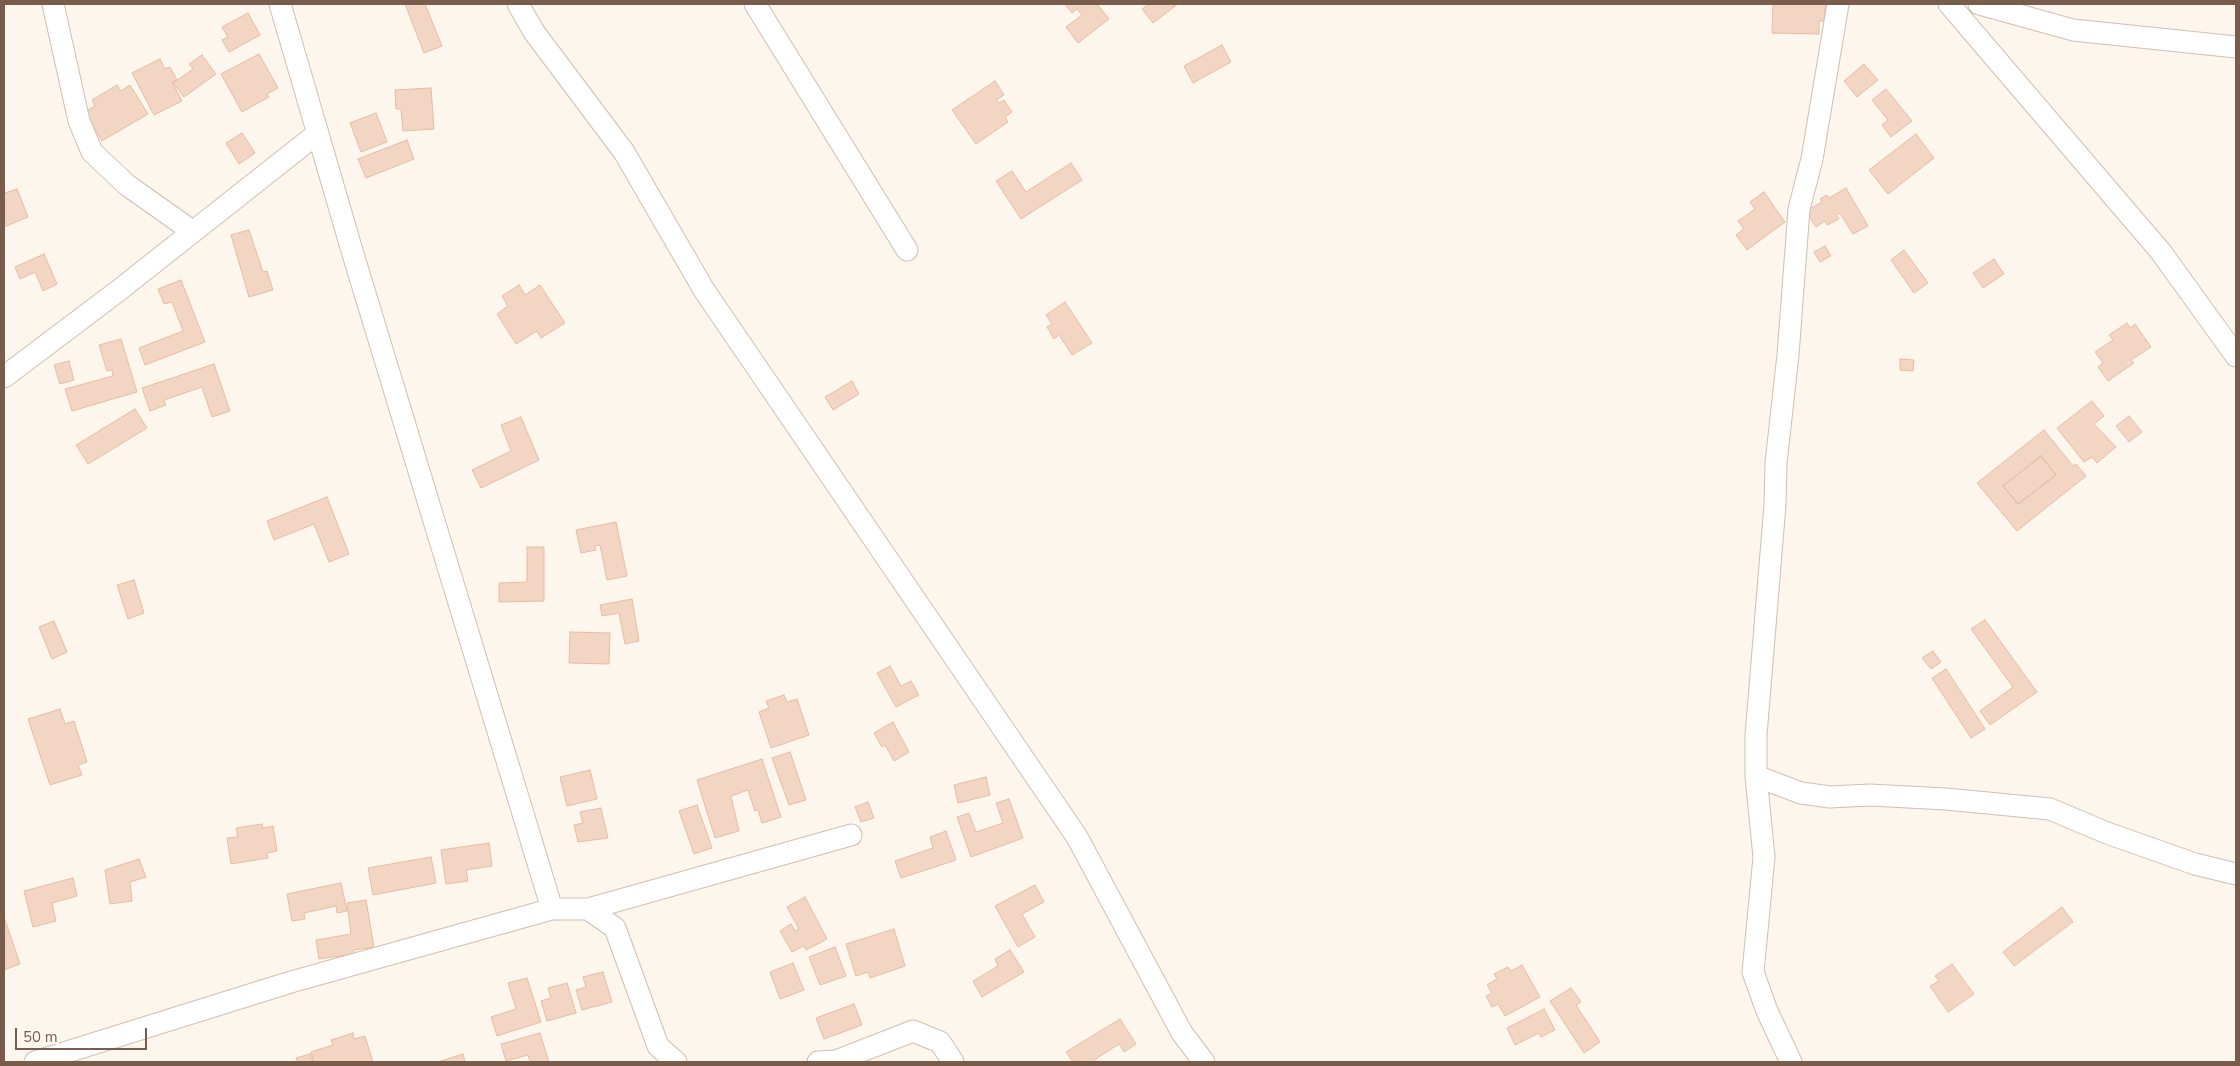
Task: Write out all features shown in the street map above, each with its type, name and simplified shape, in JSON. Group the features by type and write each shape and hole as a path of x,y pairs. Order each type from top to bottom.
{"street":[{"path":"53,4 79,121 92,152 127,185 192,231"},
{"path":"280,4 552,909"},
{"path":"518,4 534,32 624,152 704,290 1077,837 1182,1033 1204,1062"},
{"path":"755,4 907,250"},
{"path":"1791,1062 1767,1011 1753,972 1764,857 1756,776 1756,735 1775,505 1776,463 1788,355 1799,209 1812,159 1838,4"},
{"path":"1949,4 2161,252 2236,356"},
{"path":"1979,4 2073,30 2236,47"},
{"path":"4,377 118,291 318,133"},
{"path":"1756,776 1801,793 1830,797 1870,795 1946,799 2050,809 2195,864 2236,874"},
{"path":"35,1062 291,982 552,909 588,909 851,835"},
{"path":"588,909 615,928 658,1046 676,1062"},
{"path":"818,1062 836,1061 913,1030 940,1042 953,1062"}],"building":[{"path":"405,4 425,4 442,46 424,53"},
{"path":"1065,4 1097,4 1109,19 1078,43 1066,27 1082,15 1077,9 1072,13"},
{"path":"1149,4 1178,4 1153,23 1142,9"},
{"path":"1773,4 1825,4 1825,21 1819,21 1819,34 1772,33"},
{"path":"248,13 260,35 229,52 222,40 228,37 222,27"},
{"path":"1222,45 1231,62 1193,83 1184,66"},
{"path":"259,54 278,88 267,94 269,97 242,112 221,74"},
{"path":"202,55 216,74 184,97 173,83 193,69 189,64"},
{"path":"160,59 165,69 170,67 177,80 172,82 182,101 154,115 132,73"},
{"path":"1864,64 1878,80 1857,97 1844,81"},
{"path":"995,81 1004,95 996,100 999,103 1004,100 1012,112 1005,117 1008,122 976,144 952,110"},
{"path":"117,85 121,91 130,85 148,114 102,141 84,112 95,106 92,100"},
{"path":"431,88 434,129 403,131 401,109 396,109 395,90"},
{"path":"1886,89 1912,121 1891,137 1882,125 1888,120 1872,100"},
{"path":"376,113 387,142 361,152 350,123"},
{"path":"242,133 255,153 239,164 226,143"},
{"path":"1916,134 1934,158 1888,194 1869,170"},
{"path":"407,140 414,159 366,178 358,159"},
{"path":"1071,163 1082,180 1021,219 996,181 1012,171 1026,192"},
{"path":"1846,188 1868,226 1853,234 1840,213 1836,215 1839,219 1827,225 1825,221 1816,227 1806,211 1822,202 1820,199 1827,195 1829,198"},
{"path":"17,189 28,217 4,227 4,190 5,193"},
{"path":"1764,192 1785,222 1747,250 1736,235 1744,229 1738,221 1755,209 1750,202"},
{"path":"249,230 263,272 267,271 273,290 249,297 231,235"},
{"path":"1825,246 1831,256 1820,262 1814,252"},
{"path":"1904,250 1928,283 1914,293 1891,260"},
{"path":"44,254 57,284 43,291 35,272 20,279 15,267"},
{"path":"1994,259 2004,274 1983,288 1973,273"},
{"path":"181,280 205,342 145,365 139,348 183,331 172,302 164,304 158,289"},
{"path":"519,285 525,295 540,285 565,323 541,338 537,331 516,344 497,314 508,306 502,296"},
{"path":"1065,302 1092,343 1072,355 1059,335 1054,339 1047,327 1052,324 1046,315"},
{"path":"2127,323 2130,328 2135,324 2151,347 2131,360 2134,363 2108,381 2098,367 2103,363 2095,352 2113,340 2109,335"},
{"path":"121,339 137,392 72,411 65,389 113,376 112,370 107,371 99,345"},
{"path":"1900,359 1914,360 1913,371 1900,370"},
{"path":"69,361 74,380 60,384 54,365"},
{"path":"214,364 230,411 212,417 202,387 164,400 166,405 150,411 142,388"},
{"path":"852,381 859,394 833,410 825,397"},
{"path":"2092,401 2104,416 2094,424 2116,447 2097,463 2092,457 2084,462 2057,428"},
{"path":"135,409 147,428 88,464 76,445"},
{"path":"2129,416 2142,432 2129,442 2116,426"},
{"path":"521,417 539,460 481,488 472,470 511,451 501,425"},
{"path":"2044,430 2073,466 2076,464 2086,476 2017,531 1977,483","holes":["2041,456 2056,475 2018,504 2003,486"]},
{"path":"2041,456 2056,475 2018,504 2003,486"},
{"path":"327,497 349,554 329,562 314,524 274,540 267,521"},
{"path":"616,522 627,576 607,580 600,545 595,546 596,550 581,553 576,530"},
{"path":"527,547 544,547 544,601 499,602 499,583 527,582"},
{"path":"134,580 144,613 128,619 117,585"},
{"path":"632,599 639,641 625,644 619,613 602,616 600,605"},
{"path":"1985,620 2037,692 1990,725 1980,711 2013,687 1971,629"},
{"path":"54,621 67,652 52,659 39,627"},
{"path":"570,632 610,633 609,664 569,663"},
{"path":"1933,651 1941,662 1931,669 1922,658"},
{"path":"890,666 901,686 911,681 919,695 896,707 877,673"},
{"path":"1946,669 1985,729 1971,738 1932,678"},
{"path":"784,695 787,702 797,699 809,735 771,748 759,712 769,708 766,701"},
{"path":"60,709 65,724 74,721 87,762 78,765 82,775 50,785 28,719"},
{"path":"893,722 909,752 894,761 885,745 882,747 874,733"},
{"path":"790,752 806,800 789,805 772,758"},
{"path":"762,759 781,817 762,823 758,810 755,811 748,790 731,796 739,831 715,838 697,780"},
{"path":"590,770 597,799 567,806 560,777"},
{"path":"986,777 990,795 958,803 954,785"},
{"path":"1009,799 1023,838 971,857 957,817 969,813 976,832 1003,823 996,803"},
{"path":"868,802 874,818 861,822 855,807"},
{"path":"697,805 712,848 694,854 679,811"},
{"path":"601,808 608,838 578,842 574,825 583,823 580,812"},
{"path":"262,824 263,828 273,826 277,851 267,853 268,858 231,864 227,838 238,837 236,828"},
{"path":"946,831 956,860 901,878 895,861 933,848 930,837"},
{"path":"489,843 492,866 466,870 468,881 446,884 441,850"},
{"path":"431,857 436,883 373,895 368,868"},
{"path":"139,859 146,877 130,882 132,901 110,904 105,870"},
{"path":"73,878 77,896 52,903 56,921 33,927 24,891"},
{"path":"341,883 347,911 337,913 336,906 304,913 305,919 292,921 287,894"},
{"path":"1035,885 1044,902 1022,914 1035,937 1018,947 995,906"},
{"path":"805,897 827,939 806,950 804,946 792,952 780,931 791,924 795,931 799,929 787,907"},
{"path":"366,900 374,947 354,950 354,954 319,959 316,940 351,934 347,903"},
{"path":"2062,907 2073,922 2014,966 2003,952"},
{"path":"4,917 20,964 4,970"},
{"path":"894,929 905,966 870,978 868,972 856,976 846,944"},
{"path":"835,947 846,976 820,985 809,957"},
{"path":"1010,950 1024,972 982,997 973,981 998,966 995,959"},
{"path":"793,963 804,990 780,999 770,972"},
{"path":"1952,964 1974,994 1948,1012 1930,986 1939,981 1935,976"},
{"path":"1522,965 1540,997 1505,1016 1498,1004 1492,1007 1486,996 1492,993 1487,985 1497,979 1494,974 1508,967 1511,971"},
{"path":"603,972 612,1002 582,1010 576,990 586,987 583,977"},
{"path":"527,978 541,1022 497,1036 491,1017 516,1009 508,983"},
{"path":"567,983 576,1013 547,1021 541,1001 551,998 548,988"},
{"path":"1571,988 1581,1002 1576,1005 1600,1042 1584,1053 1550,1001"},
{"path":"854,1004 862,1025 824,1039 816,1018"},
{"path":"1544,1009 1555,1030 1541,1037 1539,1033 1515,1045 1507,1028"},
{"path":"1120,1019 1136,1044 1124,1052 1119,1044 1094,1060 1096,1062 1073,1062 1066,1052"},
{"path":"353,1033 354,1039 365,1036 373,1062 314,1062 311,1052 333,1045 331,1040"},
{"path":"540,1033 549,1062 530,1062 528,1055 506,1061 501,1044"},
{"path":"310,1054 313,1062 298,1062 296,1058"},
{"path":"463,1054 465,1062 438,1062"}]}
